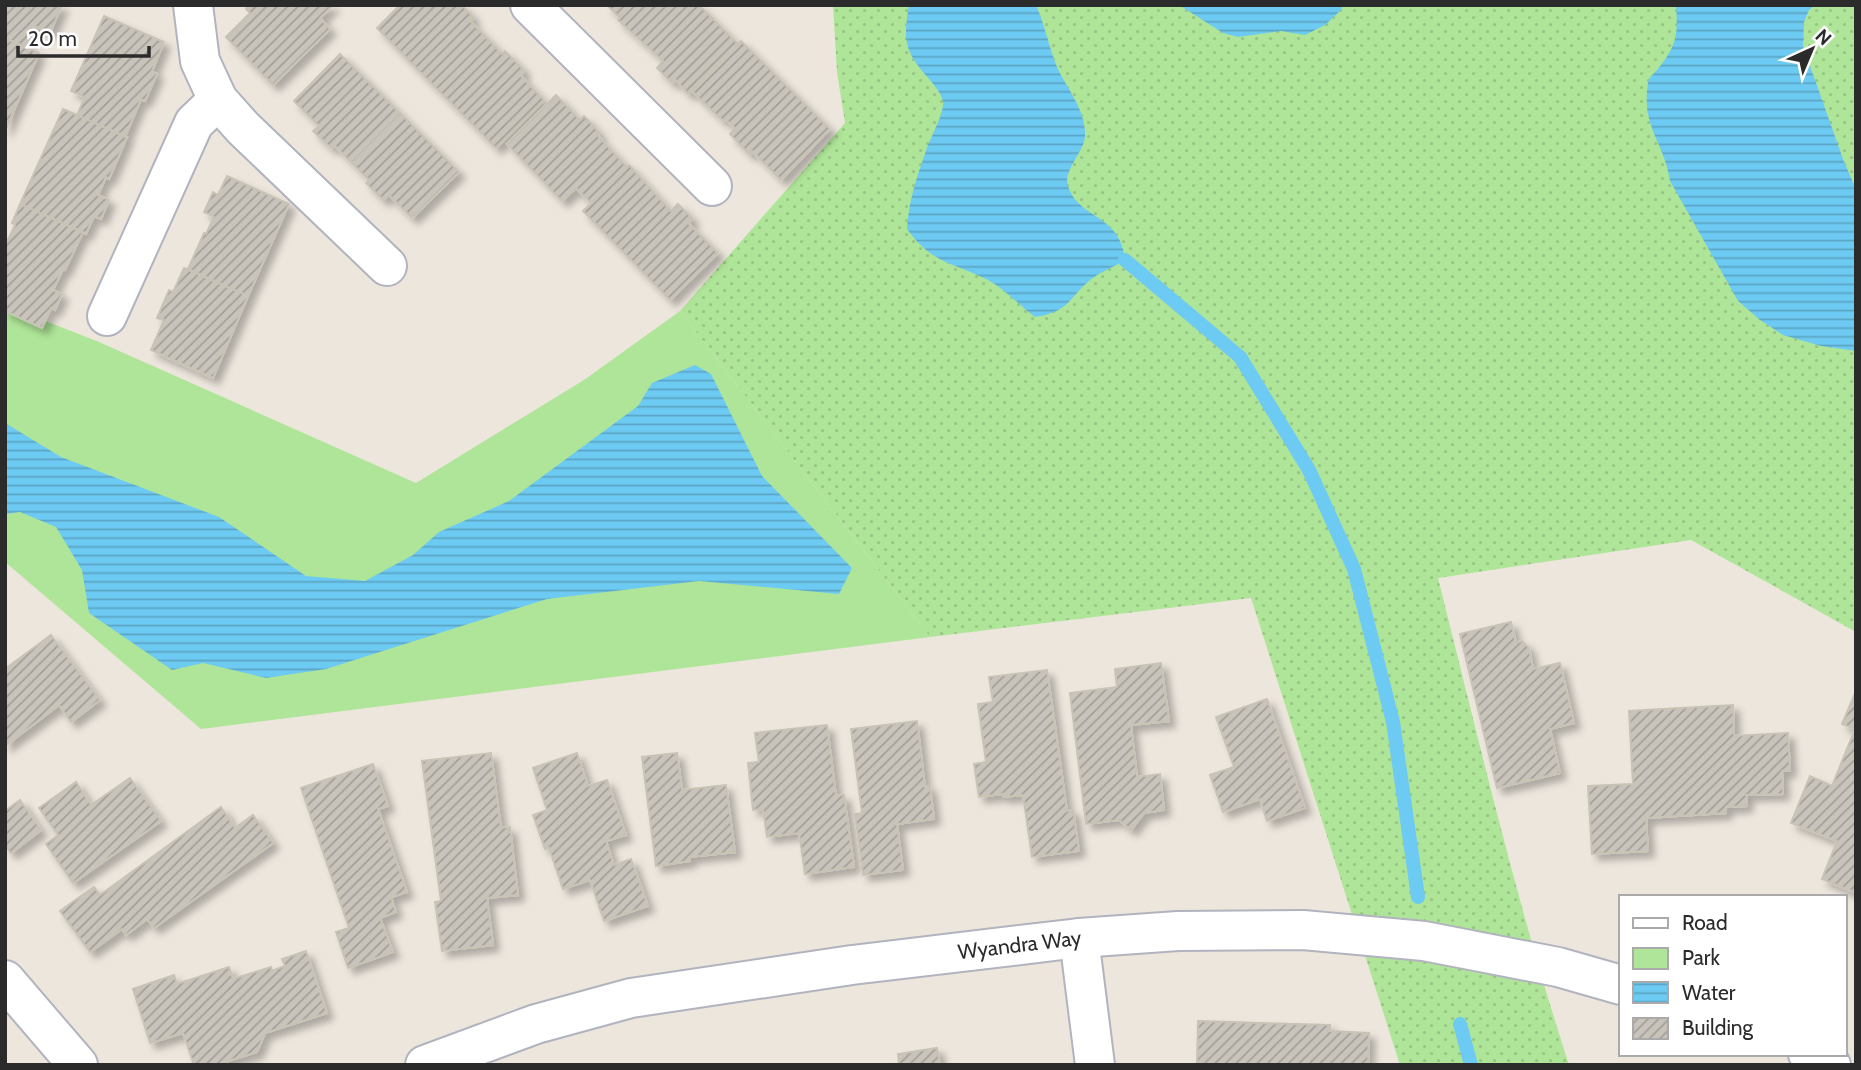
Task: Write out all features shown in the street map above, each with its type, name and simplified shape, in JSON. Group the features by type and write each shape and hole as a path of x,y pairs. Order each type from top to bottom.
{"street":[{"path":"193,5 200,61 218,100 243,128 387,266"},
{"path":"530,5 712,186"},
{"path":"107,316 194,123 218,100"},
{"name":"Wyandra Way","path":"438,1062 536,1024 631,998 760,977 1079,938 1190,930 1303,930 1424,941 1558,967 1619,984"},
{"path":"1079,938 1094,1065"},
{"path":"5,980 78,1065"},
{"path":"1812,1056 1831,1065"}],"green space":[{"path":"833,5 1856,5 1856,632 1691,540 1438,578 1516,884 1569,1065 1400,1065 1251,598 930,637 680,311 845,123 837,72"},
{"path":"5,305 99,342 416,483 584,380 680,311 930,637 201,729 5,562"}],"water":[{"path":"909,5 1036,5 1057,67 1079,109 1084,126 1084,142 1068,173 1068,186 1081,205 1116,234 1125,260 1098,274 1055,312 1035,317 988,280 926,250 907,229 916,180 943,106 939,92 914,61 907,45"},
{"path":"1179,5 1342,5 1341,10 1325,25 1305,35 1281,31 1238,37 1223,33"},
{"path":"1676,5 1815,5 1809,10 1804,22 1803,46 1854,185 1856,351 1821,346 1783,335 1738,301 1670,181 1650,123 1647,98 1649,79 1669,54 1675,40"},
{"path":"695,365 711,374 762,476 852,568 839,594 699,581 547,599 326,669 266,678 203,663 172,670 89,613 82,570 56,527 20,512 5,514 5,423 61,457 219,517 306,576 365,581 413,555 439,532 509,501 638,406 652,383"}],"building":[{"path":"5,5 62,5 50,33 35,26 26,47 5,38"},
{"path":"249,5 333,5 320,18 330,29 273,85 226,37 250,13 246,9"},
{"path":"400,5 462,5 474,18 470,21 486,37 435,87 377,28"},
{"path":"607,5 632,5 620,18"},
{"path":"632,5 699,5 738,44 688,94 676,80 672,83 657,68 663,61 618,20"},
{"path":"104,16 164,42 152,71 157,74 145,101 141,99 125,137 77,115 85,97 71,91"},
{"path":"486,37 502,54 505,51 524,70 521,76 544,100 496,148 435,87"},
{"path":"5,38 39,53 5,131"},
{"path":"741,41 830,129 781,180 752,151 749,154 730,134 735,128 725,119 723,121 692,91"},
{"path":"340,54 401,114 352,163 334,145 331,148 313,131 319,126 294,101"},
{"path":"556,95 580,120 584,116 600,133 597,135 627,167 591,203 576,188 562,201 507,144"},
{"path":"63,109 127,137 109,179 106,177 98,195 109,200 101,219 94,216 86,234 20,204"},
{"path":"401,114 459,172 412,218 389,195 383,200 366,183 369,180 352,163"},
{"path":"629,165 671,211 678,204 693,219 688,223 718,253 670,300 583,211"},
{"path":"227,176 289,204 248,296 188,269 214,217 204,212 213,192 218,195"},
{"path":"20,204 83,232 53,290 62,294 55,310 51,308 42,328 5,311 5,246 15,225 12,223"},
{"path":"184,268 248,296 213,378 151,350 164,320 157,318 169,290 173,292"},
{"path":"1511,622 1516,643 1522,641 1529,648 1533,669 1560,663 1574,723 1550,729 1560,773 1497,788 1460,634"},
{"path":"51,635 100,700 71,722 59,705 5,746 5,669"},
{"path":"1161,663 1169,721 1131,725 1137,777 1160,774 1164,810 1144,813 1131,830 1119,820 1086,824 1070,693 1117,687 1115,669"},
{"path":"1047,670 1067,811 1073,810 1079,851 1032,857 1023,795 979,797 974,764 986,762 978,704 993,702 989,677"},
{"path":"1856,691 1856,893 1822,879 1837,841 1791,823 1810,776 1832,786 1855,729 1842,724"},
{"path":"1267,699 1305,808 1267,821 1260,799 1223,812 1210,775 1234,767 1216,717"},
{"path":"1733,705 1734,736 1788,733 1790,771 1782,771 1783,794 1746,795 1747,806 1726,807 1726,813 1646,818 1648,851 1592,854 1588,786 1633,784 1629,711"},
{"path":"917,721 925,787 930,786 934,819 897,824 903,870 863,875 855,814 862,813 851,729"},
{"path":"827,725 836,796 844,795 854,867 805,874 799,833 767,837 763,809 753,810 748,763 759,762 755,733"},
{"path":"491,753 501,828 510,827 518,895 487,898 493,945 442,951 435,902 441,901 422,761"},
{"path":"577,753 588,786 607,780 626,835 606,841 614,865 631,859 648,906 604,921 590,880 563,889 549,848 545,849 533,815 547,810 533,768"},
{"path":"677,753 682,790 726,785 735,852 689,857 690,861 656,866 642,757"},
{"path":"373,764 388,806 378,809 407,892 391,897 396,912 380,918 393,952 348,968 336,932 349,928 301,788"},
{"path":"130,778 161,821 73,883 46,844 58,835 39,808 76,782 91,805"},
{"path":"20,800 41,830 11,853 5,845 5,811"},
{"path":"221,807 235,828 253,815 273,843 154,928 147,919 126,935 122,929 90,952 60,911 94,887 100,895"},
{"path":"306,951 327,1013 265,1033 257,1052 216,1065 194,1065 183,1033 150,1043 133,989 174,975 177,984 229,967 233,979 271,967 272,971 285,966 282,959"},
{"path":"1198,1021 1330,1025 1330,1031 1369,1033 1368,1065 1197,1065"},
{"path":"937,1048 940,1065 899,1065 898,1054"}],"waterway":[{"path":"1125,260 1240,357 1309,470 1354,569 1393,722 1418,897"},
{"path":"1460,1024 1471,1065"}]}
